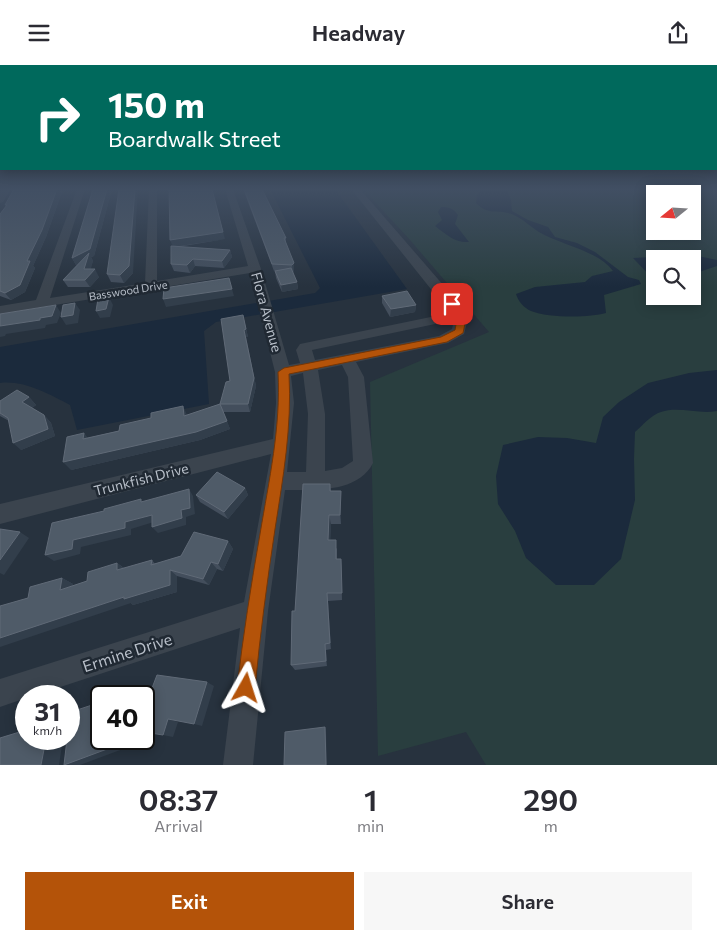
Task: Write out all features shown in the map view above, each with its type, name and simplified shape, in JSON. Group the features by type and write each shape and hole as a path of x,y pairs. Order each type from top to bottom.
{"street":[{"path":"42,303 70,222"},
{"path":"151,286 152,222"},
{"name":"Flora Avenue","path":"238,765 254,611 282,444 285,403 284,372 240,222"},
{"path":"284,372 443,340 459,331 461,319 452,304 383,222"},
{"name":"Basswood Drive","path":"0,310 255,269"},
{"path":"315,480 317,403 310,367 304,350 305,347 459,315"},
{"path":"276,481 315,480 348,476 359,471 363,463 356,377 347,359"},
{"name":"Trunkfish Drive","path":"0,514 282,444"},
{"name":"Ermine Drive","path":"0,693 254,611"}],"green space":[{"path":"393,222 646,222 646,240 701,240 701,222 717,222 717,765 486,765 466,732 378,756 370,382 489,332"}],"water":[{"path":"286,222 359,222 407,289 216,322 204,331 209,404 77,430 70,405 45,392 27,386 0,383 0,347 315,293 320,288"},
{"path":"440,222 456,222 455,224 469,242 455,240 435,226"},
{"path":"525,222 533,222 548,227 555,237 577,243 595,252 628,277 639,280 641,284 604,295 606,313 599,315 568,317 528,310 516,294 535,287 585,282 592,276 613,271 599,258 539,232"},
{"path":"646,257 646,272 633,258"},
{"path":"701,257 717,260 717,266 701,271"},
{"path":"717,370 717,411 668,410 658,413 635,432 635,500 621,559 594,585 556,585 526,558 515,531 498,504 496,476 503,445 538,437 567,438 596,443 603,417 619,402 648,383 689,373"}],"building":[{"path":"0,222 45,222 27,261 30,261 20,285 5,293 0,291"},
{"path":"83,222 98,222 90,249 72,258"},
{"path":"114,222 132,222 129,266 120,275 107,274"},
{"path":"170,222 220,222 223,232 170,240"},
{"path":"256,222 278,222 286,238 284,238 294,263 292,265 272,264"},
{"path":"171,246 230,250 222,261 193,259 187,265 171,264"},
{"path":"89,253 84,269 95,269 85,280 63,280"},
{"path":"291,268 297,282 281,285 275,271"},
{"path":"229,278 232,289 163,299 164,288"},
{"path":"407,291 416,305 391,309 382,296"},
{"path":"109,297 106,309 96,311 98,299"},
{"path":"75,303 73,315 61,317 63,305"},
{"path":"56,305 52,316 40,318 40,320 0,326 0,314"},
{"path":"243,315 246,329 244,330 254,378 248,404 220,404 226,382 230,381 221,319"},
{"path":"17,390 29,397 22,402 44,415 48,429 13,443 8,418 0,413 0,401"},
{"path":"220,404 227,421 196,432 63,462 67,437 84,433 83,439 119,431 120,425 151,418 151,413 183,406 184,416"},
{"path":"217,472 245,488 224,512 196,495"},
{"path":"303,484 330,484 330,491 341,491 340,515 329,515 328,540 336,540 336,559 341,559 342,593 327,593 330,643 325,644 326,661 291,665 292,611 295,611"},
{"path":"189,489 190,508 181,510 182,518 152,527 152,515 125,522 125,528 73,540 72,549 45,555 52,523 104,511 104,509 141,499 141,502"},
{"path":"0,529 20,532 0,560"},
{"path":"194,532 228,541 218,564 211,562 203,579 170,570 170,585 124,599 124,597 0,638 0,606 28,598 30,587 62,578 60,590 87,581 88,572 117,563 117,570 152,560 151,565 181,556"},
{"path":"157,675 207,682 194,724 168,719 163,735 155,734 155,685 153,685"},
{"path":"90,706 90,750 104,750 64,765 66,750 80,750 80,709"},
{"path":"325,727 326,765 284,765 285,732"},
{"path":"15,733 15,750 44,750 41,765 0,765 0,738"}],"route":[{"path":"246,688 254,611 282,444 285,403 284,372 443,340 459,331 461,319 452,304"}]}
